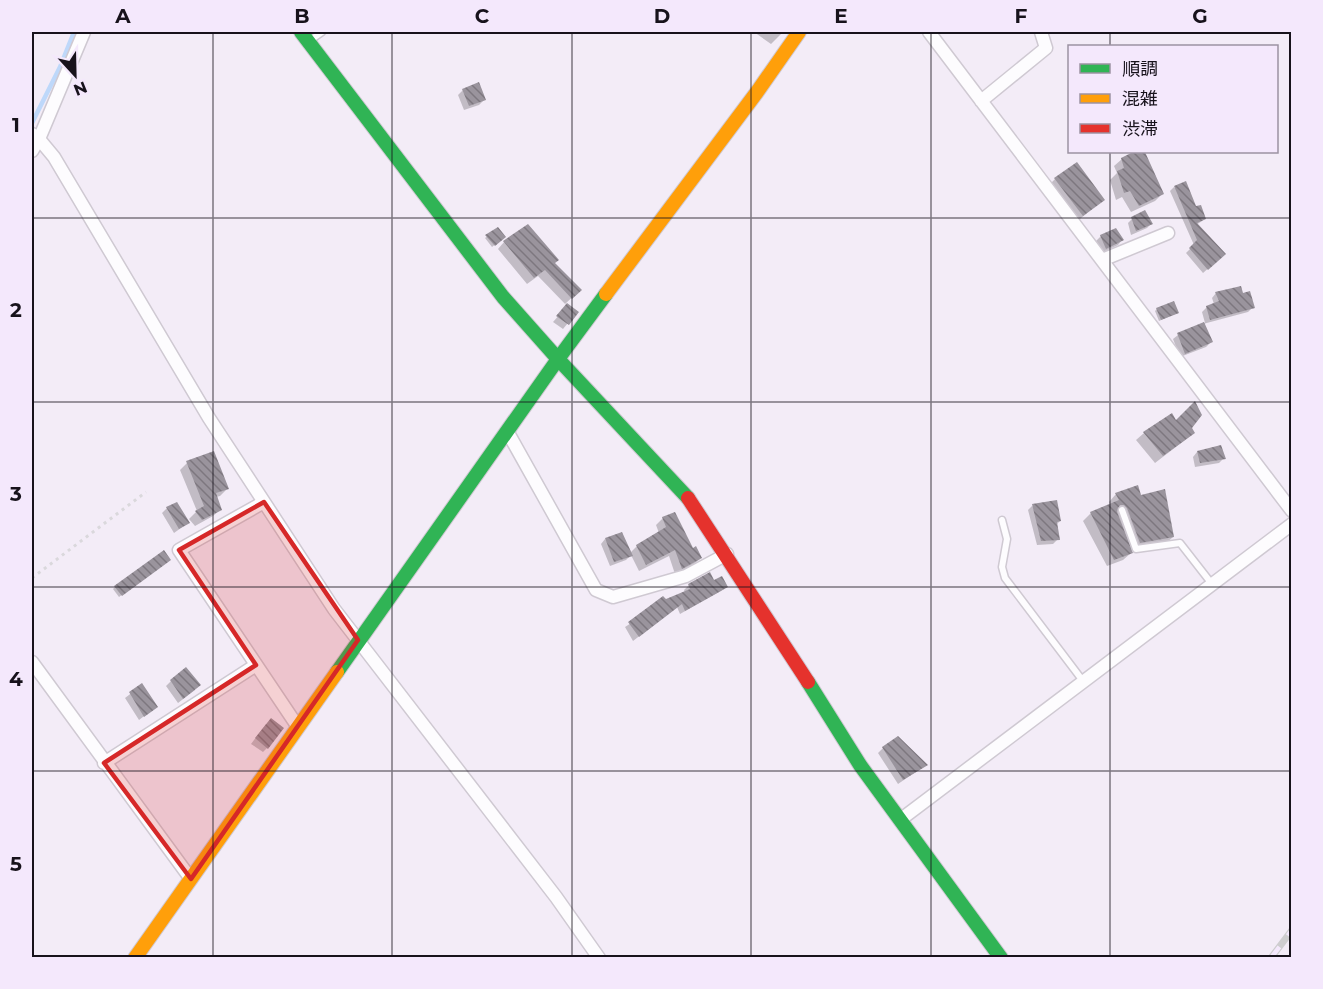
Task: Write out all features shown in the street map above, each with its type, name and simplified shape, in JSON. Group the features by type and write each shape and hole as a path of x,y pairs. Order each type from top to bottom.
{"street":[{"path":"32,151 35,137 84,32"},
{"path":"135,957 558,359 750,102 799,32"},
{"path":"929,32 1292,511"},
{"path":"981,101 1046,48 1041,32"},
{"path":"305,36 503,297 558,359 684,491 727,554 860,765 1001,957"},
{"path":"35,137 54,157 209,418 334,609 549,887 600,957"},
{"path":"1102,260 1168,233"},
{"path":"507,431 596,590 613,597 686,576 727,554"},
{"path":"264,502 179,550 298,727"},
{"path":"900,820 1292,524"},
{"path":"32,663 191,879"},
{"path":"104,763 256,665"}],"lane":[{"path":"305,36 322,32"},
{"path":"1122,510 1136,549 1180,543 1212,584"},
{"path":"1002,520 1007,539 1002,567 1005,578 1083,681"}],"path":[{"path":"32,578 146,492"}],"highlighted area":[{"path":"264,502 358,640 191,879 104,763 256,665 179,550"}],"building":[{"path":"479,82 486,100 469,106 462,89"},
{"path":"1131,153 1145,153 1164,194 1139,206 1130,191 1124,193 1117,171 1124,168 1121,158"},
{"path":"1077,162 1105,200 1083,216 1054,178"},
{"path":"1186,181 1196,206 1201,205 1206,219 1197,223 1226,254 1208,270 1189,248 1197,240 1174,186"},
{"path":"1145,210 1153,224 1136,231 1131,217"},
{"path":"528,224 559,260 555,263 582,290 572,299 545,270 534,278 503,241"},
{"path":"498,227 506,237 495,246 485,235"},
{"path":"1116,228 1124,240 1106,249 1100,235"},
{"path":"1241,286 1243,293 1250,291 1255,308 1210,320 1206,306 1219,301 1215,292"},
{"path":"1174,301 1179,313 1161,320 1156,308"},
{"path":"567,303 579,312 569,325 556,316"},
{"path":"1204,322 1213,342 1185,354 1177,333"},
{"path":"1195,401 1202,415 1192,428 1195,433 1163,456 1143,432 1172,413 1176,420"},
{"path":"1221,445 1226,459 1200,463 1197,451"},
{"path":"214,451 229,489 216,493 222,510 202,520 195,511 204,506 186,461"},
{"path":"1138,485 1141,495 1165,489 1174,537 1140,543 1127,508 1120,505 1117,512 1133,553 1114,560 1090,512 1119,500 1115,493"},
{"path":"1057,500 1061,521 1057,522 1060,540 1041,541 1032,504"},
{"path":"177,502 190,523 179,529 166,507"},
{"path":"675,512 693,548 696,546 702,558 682,569 675,550 646,565 636,545 666,527 662,517"},
{"path":"622,532 633,556 614,562 605,538"},
{"path":"164,550 171,560 122,596 114,586"},
{"path":"710,572 714,580 722,576 728,587 685,611 682,604 639,637 628,622 663,596 666,599 690,589 688,584"},
{"path":"186,667 201,685 183,699 170,680"},
{"path":"142,683 158,707 144,717 129,692"},
{"path":"271,718 284,728 268,749 255,738"},
{"path":"898,736 928,765 903,780 882,747"}],"waterway":[{"path":"32,123 60,67 74,32"}],"railway":[{"path":"1271,958 1292,930"}],"traffic: fast":[{"path":"301,32 503,297 688,498"},
{"path":"337,672 606,294"},
{"path":"808,682 860,765 1001,958"}],"traffic: slow":[{"path":"606,294 799,32"},
{"path":"135,958 337,672"}],"traffic: jam":[{"path":"688,498 808,682"}]}
